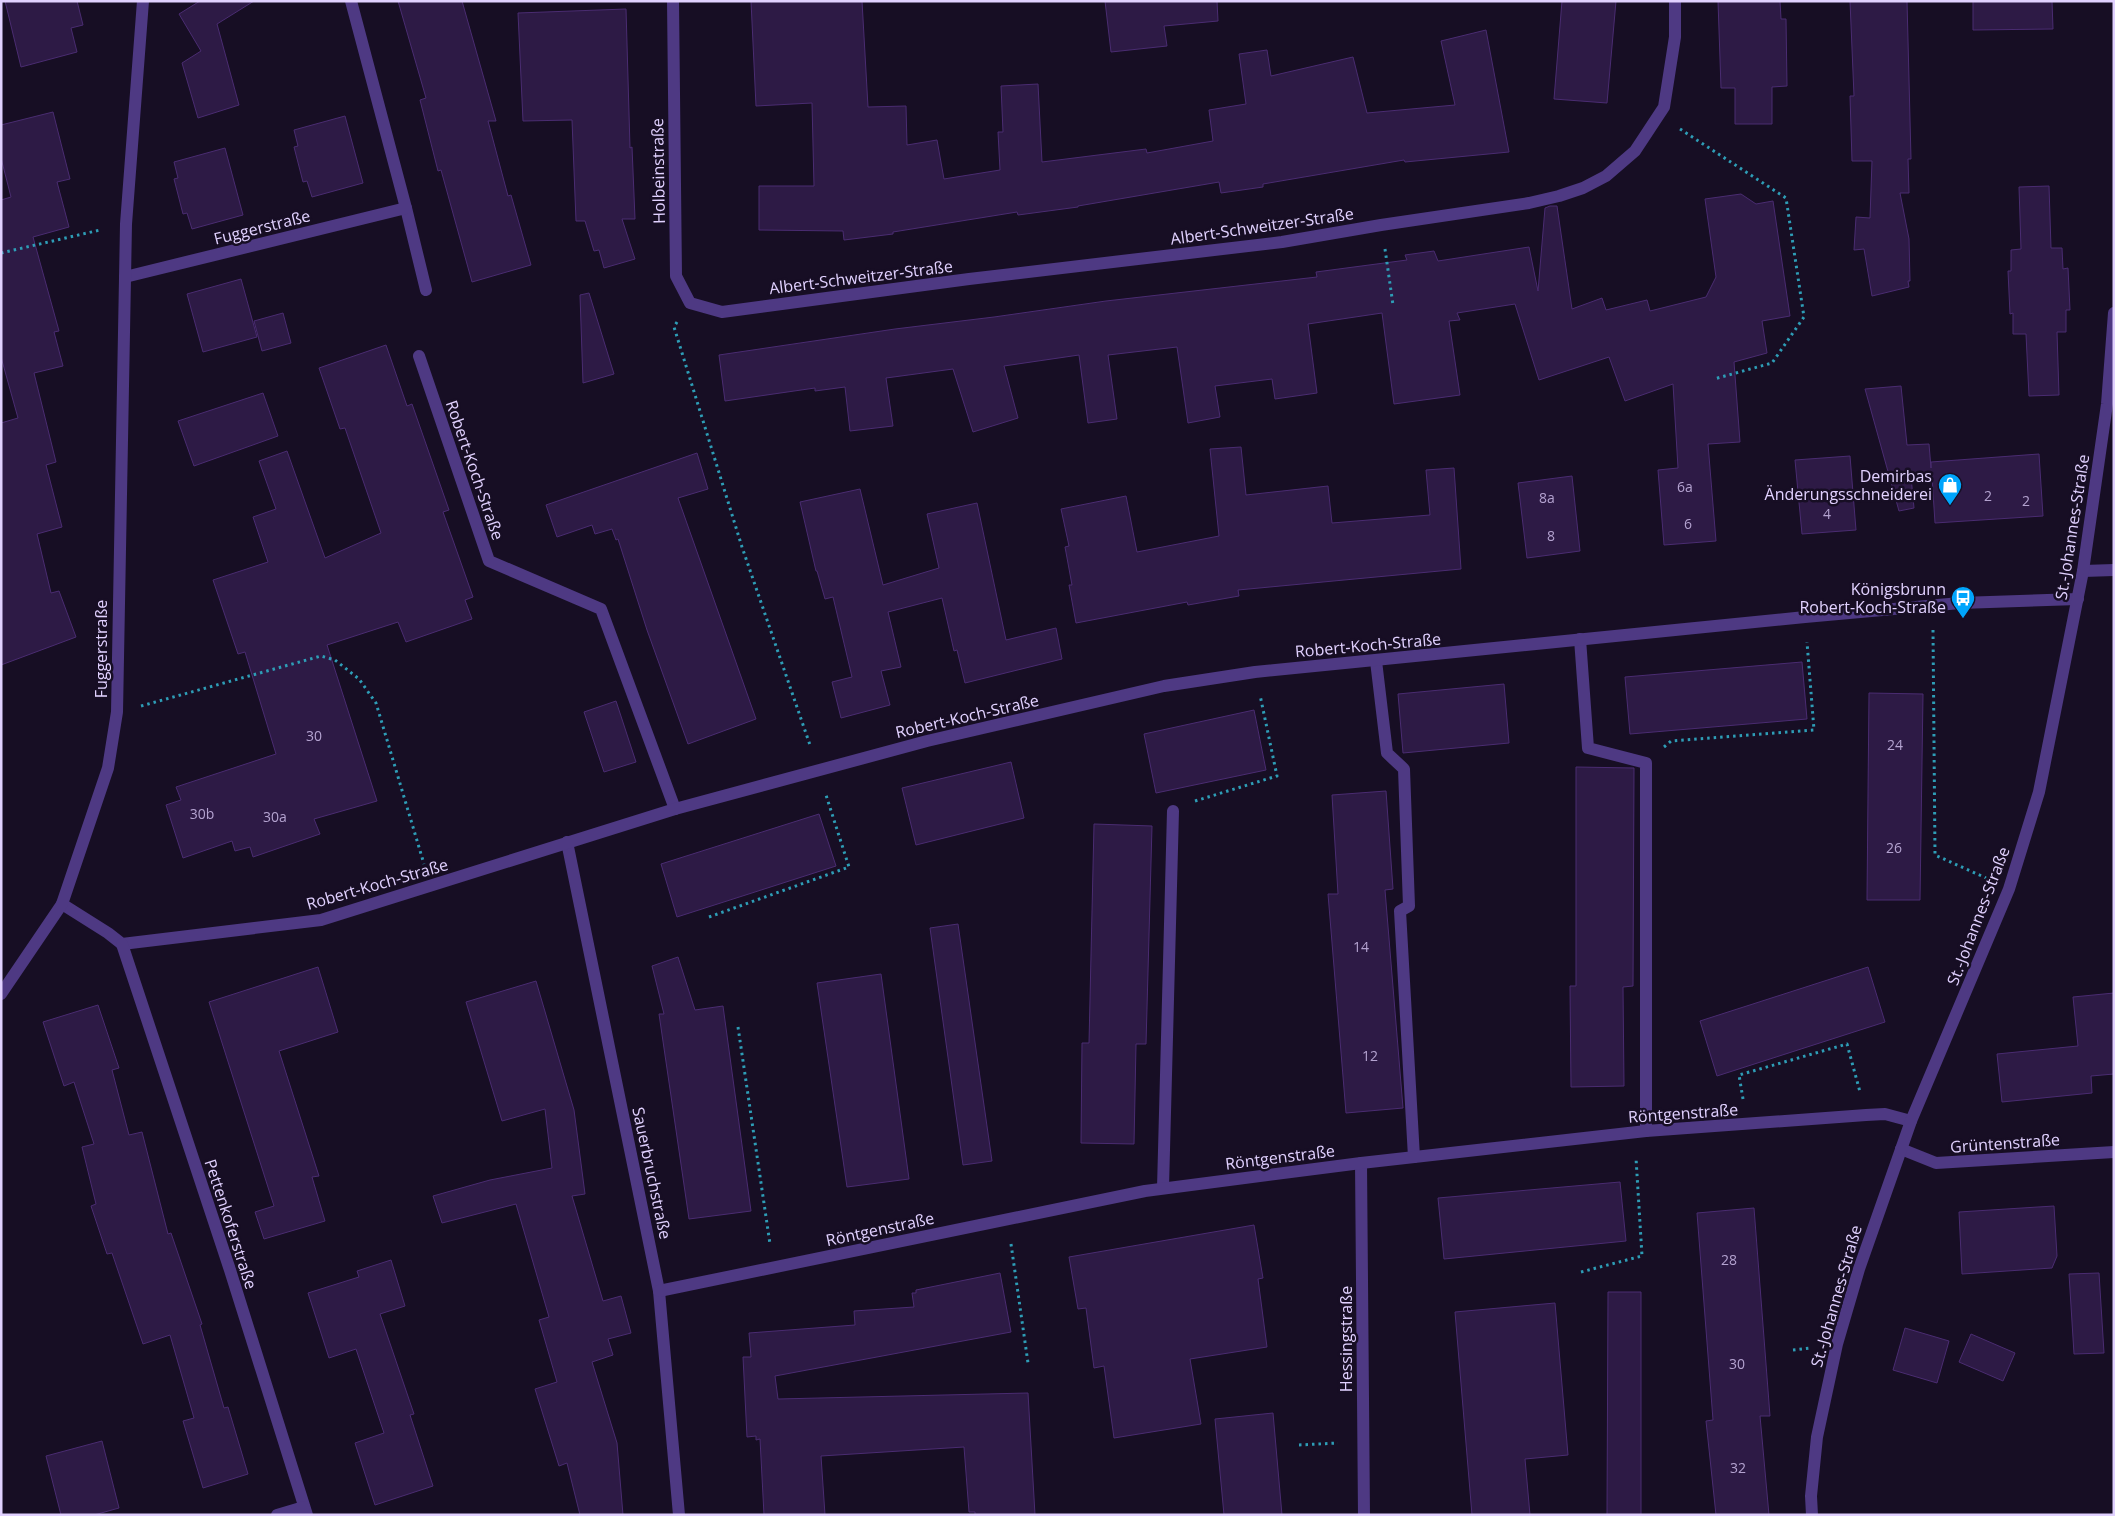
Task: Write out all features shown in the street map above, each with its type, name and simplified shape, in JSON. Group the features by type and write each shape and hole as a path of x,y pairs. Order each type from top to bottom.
{"street":[{"name":"Fuggerstraße","path":"1,994 62,904 108,768 117,712 126,224 143,1"},
{"path":"351,1 426,290"},
{"name":"Holbeinstraße","path":"673,1 676,276 690,302"},
{"name":"Albert-Schweitzer-Straße","path":"690,302 722,312 969,279 1209,252 1529,204 1583,188 1606,176 1635,151 1664,107 1675,37 1675,1"},
{"name":"Fuggerstraße","path":"125,277 406,208"},
{"name":"St.-Johannes-Straße","path":"1812,1515 1811,1496 1818,1438 1837,1344 1859,1268 1911,1121 2009,889 2039,792 2083,571 2107,404 2114,313"},
{"name":"Robert-Koch-Straße","path":"419,356 489,561 601,609 675,809"},
{"path":"2083,571 2114,570"},
{"name":"Robert-Koch-Straße","path":"122,944 321,920 675,809 927,741 1164,686 1255,672 1805,617 1932,605 2078,598"},
{"path":"1580,639 1588,748 1646,763 1640,1132"},
{"path":"1376,661 1388,753 1404,769 1408,906 1400,911 1414,1157"},
{"path":"1163,1188 1173,811"},
{"name":"Sauerbruchstraße","path":"568,842 659,1291 679,1515"},
{"path":"62,904 122,944"},
{"name":"Pettenkoferstraße","path":"122,944 233,1279 305,1511"},
{"name":"Röntgenstraße","path":"659,1291 1163,1188 1361,1163 1640,1132 1747,1125 1866,1114 1885,1114 1911,1121"},
{"name":"Grüntenstraße","path":"1901,1149 1936,1163 2114,1152"},
{"name":"Hessingstraße","path":"1361,1163 1364,1515"},
{"path":"277,1515 305,1511"}],"path":[{"path":"1658,116 1786,198 1804,317 1772,363 1714,379"},
{"path":"1,253 126,224"},
{"path":"1381,225 1393,306"},
{"path":"690,302 674,327 742,548 849,867 709,917"},
{"path":"1932,605 1935,856 2009,889"},
{"path":"1646,763 1671,741 1814,730 1805,617"},
{"path":"117,712 321,656 335,660 359,679 376,703 430,886"},
{"path":"1173,811 1196,801 1277,776 1255,672"},
{"path":"738,1027 774,1267"},
{"path":"1747,1125 1739,1075 1847,1044 1866,1114"},
{"path":"1581,1272 1642,1256 1640,1132"},
{"path":"1008,1219 1028,1363"},
{"path":"1299,1445 1363,1442"}],"building":[{"path":"5,1 77,1 83,25 71,28 77,52 21,67"},
{"path":"200,1 254,1 217,24 239,105 198,118 182,63 201,51 179,14"},
{"path":"398,1 462,1 496,121 488,121 508,196 511,195 531,265 472,282 441,170 438,171 420,100 426,98"},
{"path":"751,1 862,1 868,107 906,106 907,145 937,140 944,179 1000,170 998,132 1003,132 1001,86 1038,84 1042,162 1146,149 1147,153 1213,141 1209,110 1246,104 1239,54 1267,50 1271,76 1353,57 1367,113 1455,105 1441,41 1486,30 1509,152 1405,162 1404,160 1263,184 1263,187 1221,193 1219,182 1078,207 1018,215 1017,212 893,232 893,234 844,240 843,231 759,230 759,186 814,186 812,103 756,106"},
{"path":"1105,1 1217,1 1218,21 1164,26 1167,46 1111,52"},
{"path":"1562,1 1616,1 1607,103 1554,99"},
{"path":"1718,1 1780,1 1781,19 1786,19 1787,86 1772,87 1772,124 1735,124 1735,88 1721,88"},
{"path":"1850,1 1907,1 1911,159 1908,159 1909,193 1900,193 1909,239 1910,281 1908,281 1909,287 1872,296 1864,249 1854,250 1856,217 1870,218 1872,161 1852,161 1850,96 1854,96"},
{"path":"1973,1 2052,1 2053,29 1973,30"},
{"path":"626,9 630,148 632,147 635,219 622,219 635,259 604,268 599,250 594,251 585,221 576,221 572,120 523,121 518,13"},
{"path":"53,112 70,179 57,182 69,227 33,237 59,331 54,332 63,366 34,373 56,462 46,465 62,527 37,534 51,593 59,591 76,637 1,665 1,423 18,418 1,357 1,200 11,197 1,158 1,125"},
{"path":"345,116 363,183 312,197 307,181 303,182 294,147 298,146 294,130"},
{"path":"225,148 243,215 192,229 187,213 183,214 174,179 178,178 174,162"},
{"path":"2049,186 2051,248 2062,248 2063,269 2068,268 2070,310 2066,310 2066,332 2057,332 2059,395 2029,396 2026,334 2013,334 2013,313 2010,314 2008,271 2011,271 2011,250 2021,249 2019,187"},
{"path":"1741,194 1756,204 1773,201 1790,316 1762,321 1767,353 1734,362 1740,442 1708,444 1716,541 1664,545 1658,470 1678,468 1673,384 1625,401 1609,357 1539,380 1515,304 1457,313 1460,320 1449,321 1460,395 1394,404 1382,313 1308,324 1317,393 1275,399 1272,379 1215,386 1220,417 1188,423 1177,347 1108,355 1117,419 1088,423 1079,355 1004,366 1018,418 973,432 953,369 886,378 893,426 850,431 845,387 815,391 815,388 725,401 719,355 1106,301 1317,277 1316,272 1407,260 1405,255 1434,251 1438,261 1529,247 1538,291 1545,208 1550,206 1557,206 1572,309 1602,298 1606,310 1647,300 1650,311 1706,297 1716,277 1705,199"},
{"path":"241,279 257,337 203,352 187,294"},
{"path":"589,293 614,374 583,383 580,295"},
{"path":"283,313 291,343 262,351 254,321"},
{"path":"386,345 407,406 412,404 449,510 443,512 473,597 465,600 472,619 406,642 398,622 327,645 377,801 314,819 320,834 253,857 250,847 235,851 232,841 183,858 166,805 181,800 176,787 276,754 245,652 238,654 213,580 268,562 253,517 276,509 259,461 287,451 325,558 381,533 345,428 340,429 319,368"},
{"path":"1901,386 1907,445 1929,444 1931,468 1931,462 2039,454 2043,516 1935,523 1932,476 1911,477 1914,508 1899,511 1865,389"},
{"path":"263,393 278,436 194,466 178,421"},
{"path":"1241,447 1246,495 1328,486 1332,523 1430,515 1426,470 1454,468 1461,569 1238,590 1239,596 1188,605 1187,602 1076,623 1065,547 1069,546 1061,509 1126,496 1137,552 1219,536 1210,449"},
{"path":"697,453 708,489 678,498 756,719 688,744 647,630 618,539 616,540 612,529 595,534 592,525 557,537 546,505"},
{"path":"1850,456 1856,530 1802,534 1795,460"},
{"path":"1572,476 1580,551 1527,558 1518,483"},
{"path":"860,489 883,585 939,568 927,514 977,503 1006,640 1056,628 1062,659 965,683 957,650 954,651 942,598 888,612 901,667 881,671 890,705 841,718 832,682 852,677 833,597 825,599 816,571 800,502"},
{"path":"1802,662 1807,719 1630,734 1625,677"},
{"path":"1504,684 1509,743 1403,753 1398,694"},
{"path":"1869,693 1923,694 1920,900 1867,900"},
{"path":"616,701 636,762 604,772 584,712"},
{"path":"1254,710 1266,770 1156,793 1144,734"},
{"path":"1011,762 1024,818 916,845 902,788"},
{"path":"1576,767 1634,768 1633,986 1623,987 1624,1086 1571,1087 1570,986 1576,986"},
{"path":"1386,791 1393,889 1385,890 1403,1108 1346,1113 1328,894 1338,894 1332,795"},
{"path":"819,814 836,866 677,917 661,864"},
{"path":"1094,824 1152,826 1146,1044 1136,1044 1134,1144 1081,1143 1082,1043 1089,1043"},
{"path":"958,924 992,1161 963,1165 930,928"},
{"path":"678,957 695,1010 723,1006 751,1211 689,1219 659,1014 664,1014 652,966"},
{"path":"318,967 338,1032 279,1051 319,1176 312,1177 325,1221 264,1239 255,1212 274,1206 209,1002"},
{"path":"1868,967 1885,1022 1717,1076 1700,1021"},
{"path":"881,974 909,1179 847,1187 817,983"},
{"path":"536,981 574,1110 585,1194 572,1196 603,1301 621,1296 631,1333 608,1339 613,1355 592,1362 617,1443 623,1515 580,1515 567,1463 559,1466 535,1389 557,1382 539,1320 549,1317 516,1204 442,1223 433,1196 490,1180 552,1168 545,1109 502,1121 466,1002"},
{"path":"2114,993 2114,1074 2091,1076 2092,1093 2002,1102 1997,1054 2078,1046 2073,997"},
{"path":"98,1005 119,1068 112,1070 129,1135 142,1132 168,1234 171,1233 202,1324 200,1325 224,1408 228,1407 248,1474 203,1488 183,1421 194,1418 170,1335 143,1344 112,1253 107,1254 91,1206 96,1204 82,1147 94,1144 74,1082 64,1086 43,1022"},
{"path":"1620,1182 1626,1241 1444,1259 1438,1198"},
{"path":"2054,1206 2057,1256 2052,1268 1962,1274 1959,1212"},
{"path":"1754,1208 1770,1416 1760,1416 1769,1515 1716,1515 1706,1421 1713,1420 1697,1213"},
{"path":"1254,1225 1263,1278 1258,1279 1267,1347 1190,1359 1201,1424 1114,1438 1104,1366 1094,1368 1086,1308 1078,1309 1069,1257"},
{"path":"391,1260 405,1306 380,1314 414,1414 410,1415 433,1486 375,1505 355,1443 384,1433 356,1349 329,1358 308,1293 359,1277 357,1271"},
{"path":"1000,1273 1011,1332 775,1376 778,1399 1028,1393 1035,1515 975,1515 975,1512 969,1512 964,1447 821,1456 825,1515 764,1515 760,1439 756,1440 756,1436 747,1437 743,1357 751,1357 749,1333 855,1325 854,1311 914,1307 912,1293 916,1293 916,1290"},
{"path":"2099,1273 2104,1353 2074,1354 2069,1274"},
{"path":"1608,1292 1641,1292 1641,1515 1607,1515"},
{"path":"1555,1303 1568,1455 1525,1459 1530,1515 1472,1515 1455,1312"},
{"path":"1905,1328 1949,1341 1937,1383 1893,1370"},
{"path":"1971,1334 2015,1353 2003,1381 1959,1362"},
{"path":"1273,1413 1282,1515 1224,1515 1215,1419"},
{"path":"102,1441 119,1508 94,1515 61,1515 46,1456"}],"place":[{"name":"Demirbas Änderungsschneiderei","path":"1950,506"},
{"name":"Königsbrunn Robert-Koch-Straße","path":"1963,619"}]}
